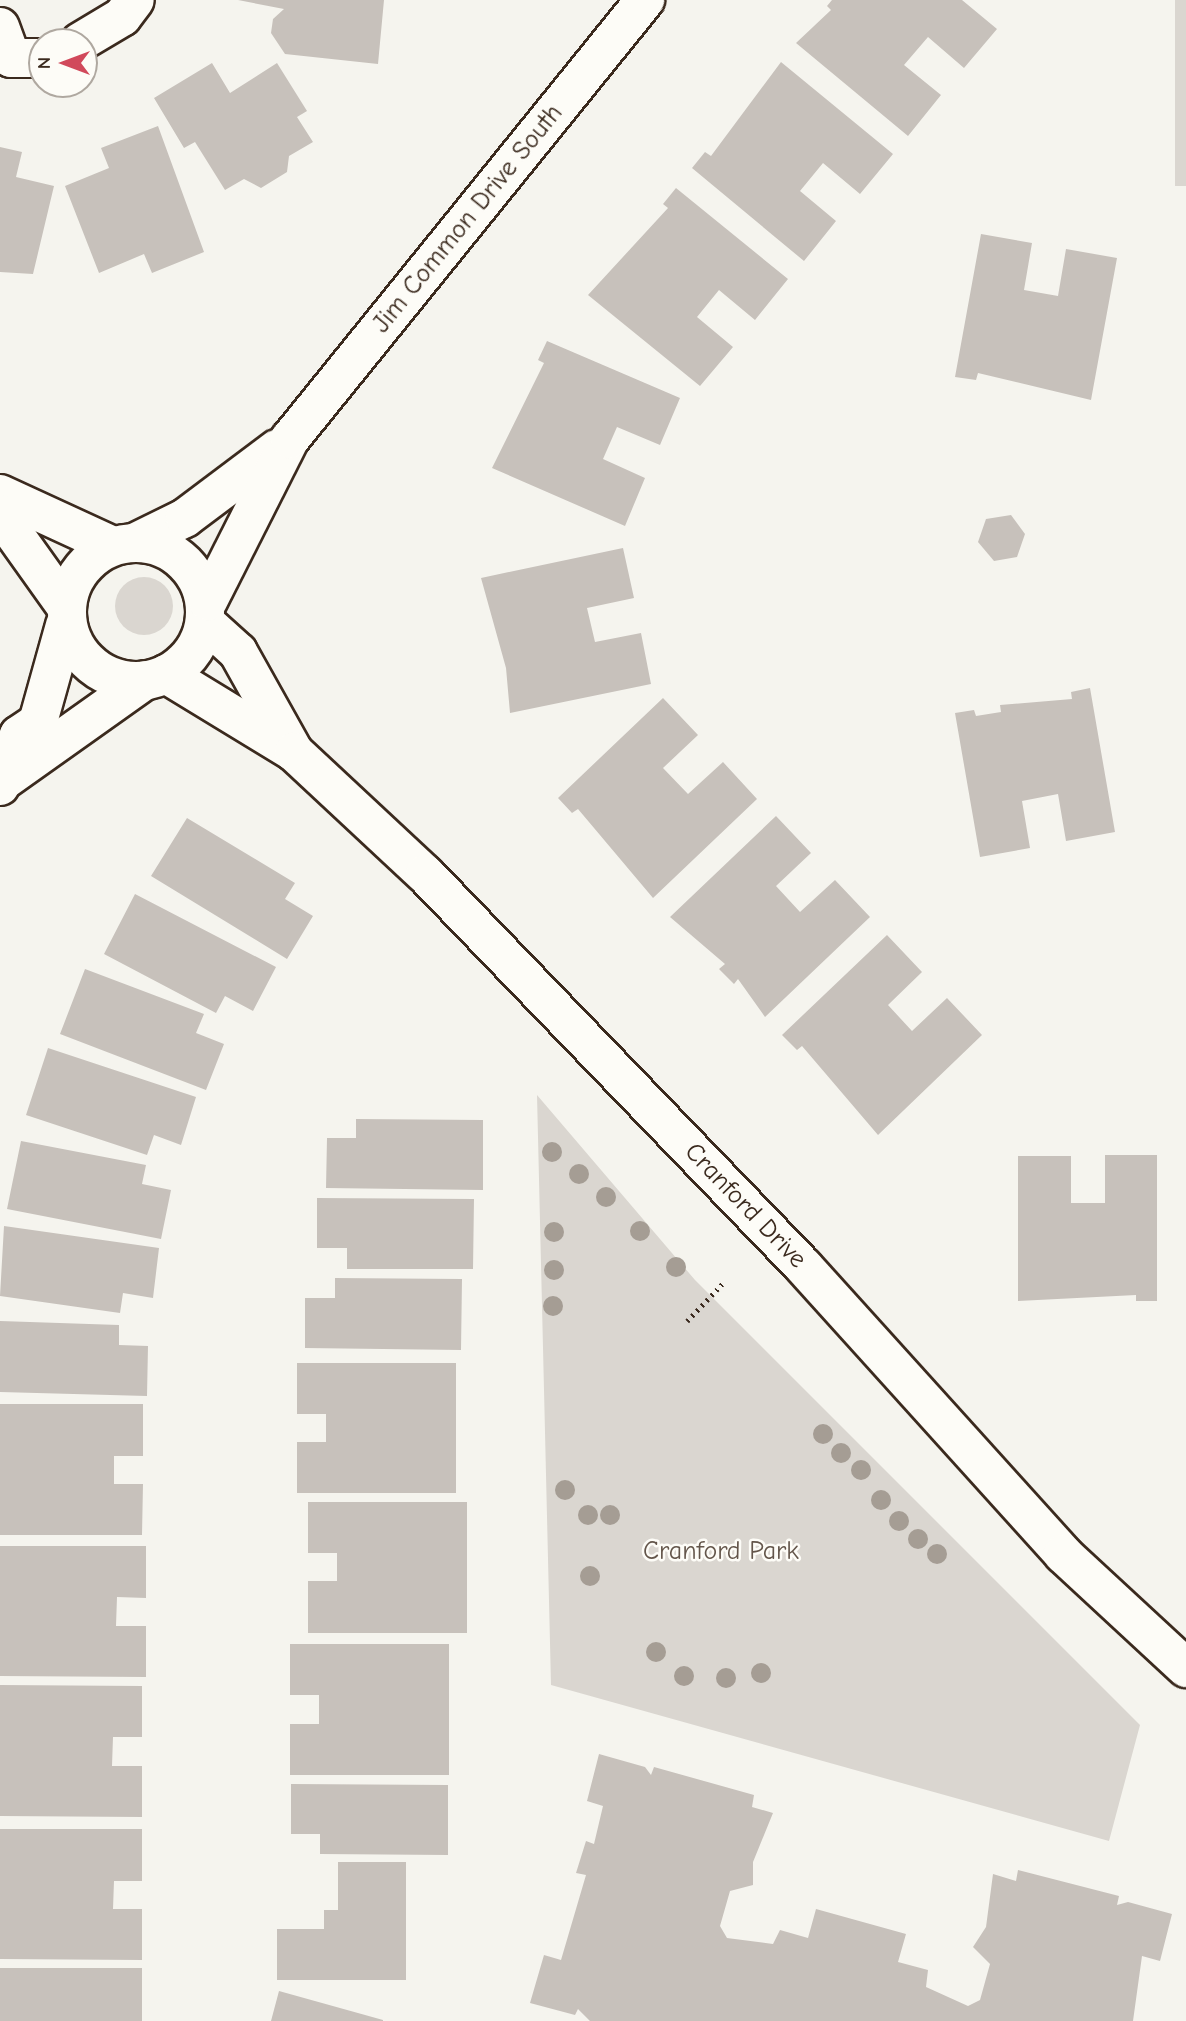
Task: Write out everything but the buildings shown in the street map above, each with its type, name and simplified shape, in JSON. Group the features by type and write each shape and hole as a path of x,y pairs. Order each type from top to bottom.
{"street":[{"path":"98,31 122,17 135,0"},
{"name":"Jim Common Drive South","path":"207,612 290,439 645,0"},
{"path":"0,27 11,58 28,58"},
{"name":"Jim Common Drive South","path":"124,544 185,519 290,439"},
{"path":"0,494 124,544 177,555 207,612 198,644 2,783"},
{"path":"0,514 65,615 76,647 106,675 155,677"},
{"path":"2,783 19,735 38,722 74,580 124,544"},
{"name":"Cranford Drive","path":"207,612 238,652 294,752"},
{"name":"Cranford Drive","path":"155,677 294,752 425,874 804,1267 1063,1553 1186,1668"}],"path":[{"path":"687,1321 724,1282"}],"green space":[{"path":"1175,0 1186,0 1186,186 1175,186"},
{"path":"144,577 160,582 168,590 173,606 168,622 160,630 144,635 128,630 120,622 115,606 120,590 128,582"},
{"name":"Cranford Park","path":"537,1095 695,1280 1140,1725 1109,1841 551,1685"}]}
